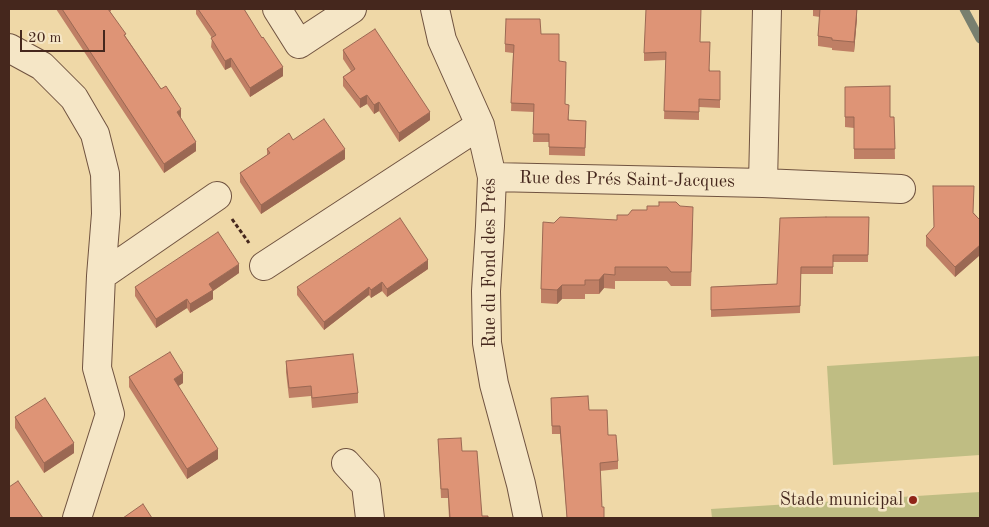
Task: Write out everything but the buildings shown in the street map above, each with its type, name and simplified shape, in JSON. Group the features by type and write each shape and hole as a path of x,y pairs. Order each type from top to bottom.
{"street":[{"path":"276,9 299,44 352,9"},
{"name":"Rue du Fond des Prés","path":"435,9 442,40 480,125 492,177 486,290 487,343 494,384 521,484 528,518"},
{"path":"763,183 767,9"},
{"path":"9,48 42,66 74,98 95,134 105,174 106,214 97,368 110,414 77,518"},
{"path":"264,266 480,125"},
{"name":"Rue des Prés Saint-Jacques","path":"492,177 901,188"},
{"path":"101,276 216,196"},
{"path":"346,463 366,485 370,518"}],"path":[{"path":"216,196 264,266"}],"shaded area":[{"path":"980,356 980,455 833,465 827,366"},
{"name":"Stade municipal","path":"980,492 980,518 712,518 711,509"}],"waterway":[{"path":"964,9 980,39"}],"place":[{"name":"Stade municipal","path":"913,500"}]}
